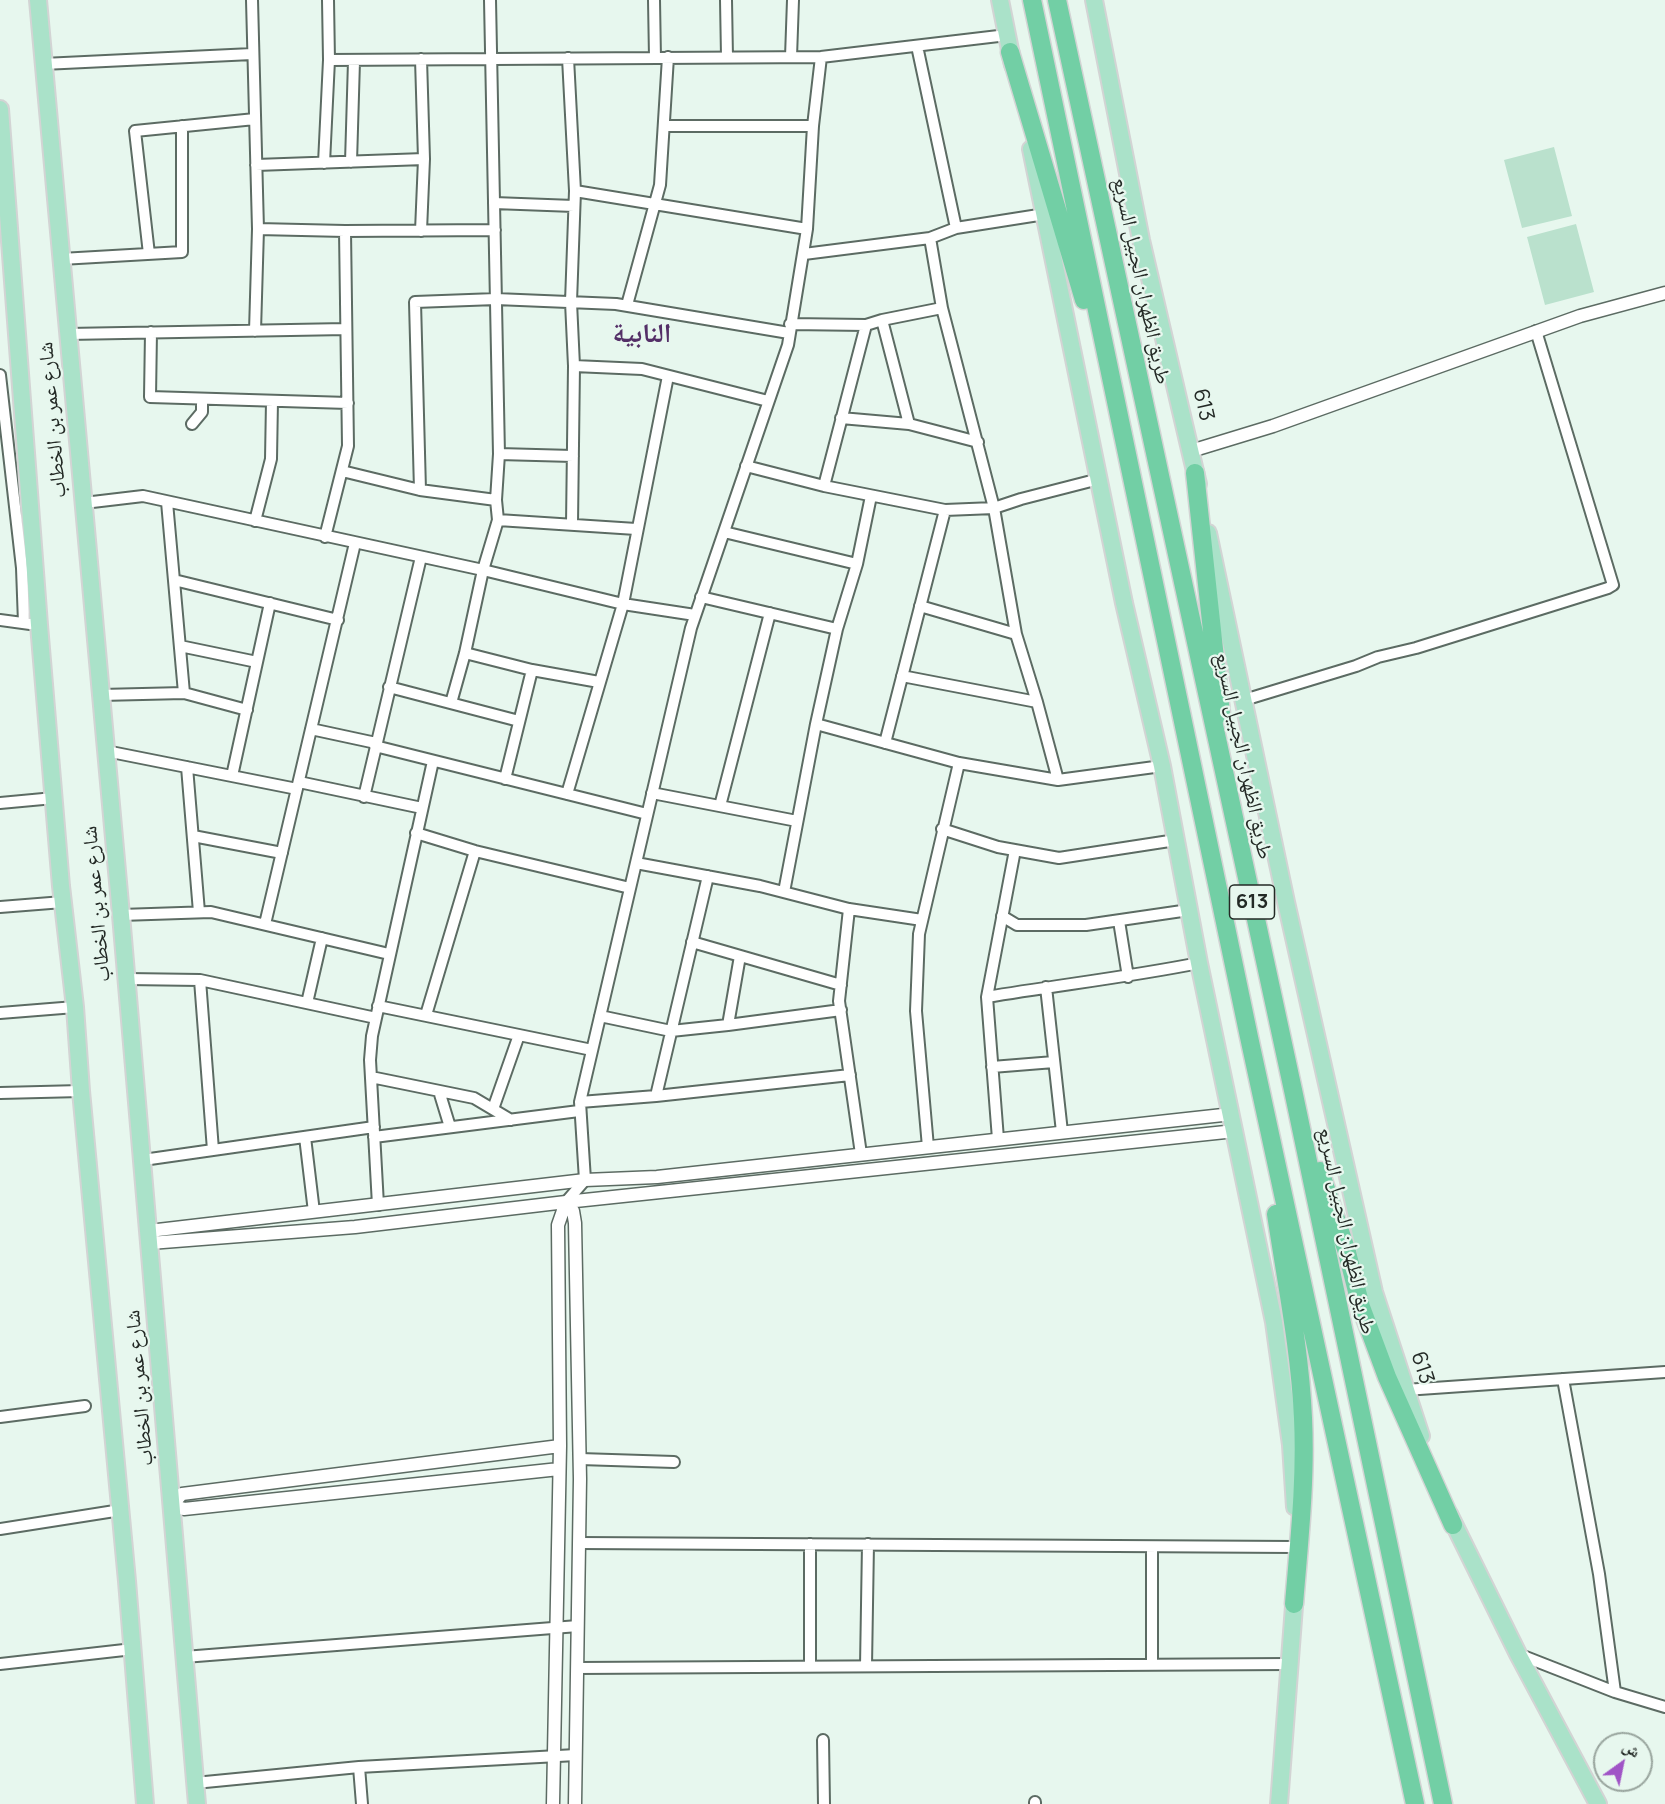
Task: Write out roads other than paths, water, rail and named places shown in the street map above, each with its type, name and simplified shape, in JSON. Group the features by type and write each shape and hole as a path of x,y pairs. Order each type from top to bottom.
{"highway":[{"name":"613","path":"1032,0 1249,1038 1415,1804"},
{"name":"طريق الظهران الجبيل السريع","path":"1058,0 1293,1090 1443,1804"},
{"path":"1008,43 1120,421"},
{"path":"1196,473 1232,812"},
{"path":"1249,1038 1292,1319 1303,1418 1302,1500 1294,1604"},
{"path":"1293,1090 1347,1252 1360,1307 1387,1377 1453,1525"}],"main road":[{"name":"شارع عمر بن الخطاب","path":"38,0 143,1160 197,1804"},
{"path":"1000,0 1124,603 1162,766 1199,963 1274,1322 1291,1445 1295,1547 1294,1604 1279,1804"},
{"name":"613","path":"1094,0 1141,240 1196,473 1286,902 1374,1292 1405,1390 1453,1525 1518,1654 1598,1804"},
{"name":"شارع عمر بن الخطاب","path":"0,109 32,624 54,798 75,1007 121,1510 145,1804"}],"street":[{"path":"252,0 258,228 255,331"},
{"path":"324,163 329,60 328,0"},
{"path":"451,703 465,653 483,570 498,520 496,500 499,454 490,0"},
{"path":"654,0 655,58"},
{"path":"726,0 727,57"},
{"path":"791,57 793,0"},
{"path":"329,60 821,57 917,46 1008,43"},
{"path":"917,46 956,228"},
{"path":"43,64 252,54"},
{"path":"627,305 660,185 668,57"},
{"path":"553,1804 560,1446 558,1225 566,1202 585,1180 580,1107 695,615 788,345 807,229 813,126 821,57"},
{"path":"568,58 574,191 571,302 574,366 572,524"},
{"path":"421,59 424,159 421,231"},
{"path":"351,162 354,61"},
{"path":"149,254 135,130 255,119"},
{"path":"62,259 182,252 182,126"},
{"path":"664,126 813,126"},
{"path":"256,165 424,159"},
{"path":"574,191 807,229"},
{"path":"494,203 574,206"},
{"path":"804,254 930,238 956,228 1045,214"},
{"path":"258,228 345,231 495,230"},
{"path":"325,537 348,446 345,231"},
{"path":"930,238 942,308 994,508 1016,634 1058,780"},
{"path":"1191,451 1273,426 1580,316 1665,293"},
{"path":"420,490 415,302 496,299 627,305 790,328 866,325 942,308"},
{"path":"882,320 909,424"},
{"path":"824,486 866,325"},
{"path":"68,334 346,329"},
{"path":"1244,700 1613,585 1536,331"},
{"path":"151,333 150,397 348,403"},
{"path":"574,366 642,369 768,401"},
{"path":"0,375 22,568 32,624 0,620"},
{"path":"567,794 623,604 636,530 669,376"},
{"path":"192,424 201,412 202,399"},
{"path":"255,521 271,459 273,401"},
{"path":"841,418 909,424 978,442"},
{"path":"499,454 573,456"},
{"path":"746,466 824,486 945,510 994,508 1099,479"},
{"path":"342,471 420,490 496,500"},
{"path":"84,503 143,496 483,570 623,604 695,615"},
{"path":"784,892 816,724 837,629 857,564 872,496"},
{"path":"166,502 184,693"},
{"path":"885,743 945,510"},
{"path":"498,520 636,530"},
{"path":"724,532 857,564"},
{"path":"265,924 355,543"},
{"path":"364,797 421,557"},
{"path":"174,580 338,620"},
{"path":"702,597 837,629"},
{"path":"232,776 270,603"},
{"path":"920,606 1016,634"},
{"path":"720,806 770,613"},
{"path":"180,646 257,662"},
{"path":"465,653 532,670 599,682"},
{"path":"505,779 532,670"},
{"path":"902,676 1037,702"},
{"path":"389,687 519,721"},
{"path":"101,695 184,693 247,710"},
{"path":"816,724 959,763 1058,780 1162,766"},
{"path":"311,729 647,814"},
{"path":"106,752 422,808"},
{"path":"378,1205 370,1060 378,1005 433,761"},
{"path":"928,1147 916,1011 919,934 959,763"},
{"path":"187,767 199,912"},
{"path":"652,793 797,821"},
{"path":"0,803 54,798"},
{"path":"942,829 998,847 1059,858 1176,840"},
{"path":"416,833 476,851 630,888"},
{"path":"193,836 282,853"},
{"path":"998,1139 987,997 1015,850"},
{"path":"426,1016 476,851"},
{"path":"636,863 784,892 849,909 921,920"},
{"path":"656,1096 708,876"},
{"path":"0,907 63,902"},
{"path":"849,909 840,1010 861,1154"},
{"path":"1002,916 1017,925 1086,926 1189,910"},
{"path":"121,915 211,912 389,954"},
{"path":"1119,921 1128,977"},
{"path":"307,1003 322,938"},
{"path":"692,942 841,985"},
{"path":"728,1026 740,956"},
{"path":"987,997 1128,977 1199,963"},
{"path":"127,979 201,980 376,1017"},
{"path":"201,980 213,1150"},
{"path":"1046,987 1062,1132"},
{"path":"378,1005 592,1050"},
{"path":"0,1013 75,1007"},
{"path":"600,1016 671,1031 728,1026 840,1010"},
{"path":"493,1109 519,1035"},
{"path":"992,1067 1054,1062"},
{"path":"143,1160 305,1137 450,1127 511,1120 656,1096 850,1075"},
{"path":"371,1077 474,1098 511,1120"},
{"path":"0,1094 81,1091"},
{"path":"439,1091 450,1127"},
{"path":"149,1237 314,1212 585,1180 657,1177 1232,1114"},
{"path":"1098,1128 1100,1144"},
{"path":"149,1237 355,1227 566,1202 1235,1131"},
{"path":"305,1137 314,1212"},
{"path":"566,1202 573,1211 575,1223 580,1459 575,1804"},
{"path":"1405,1390 1665,1372"},
{"path":"1563,1379 1599,1574 1615,1692"},
{"path":"0,1417 85,1406"},
{"path":"559,1469 184,1509 172,1505 182,1494 560,1446"},
{"path":"580,1459 674,1462"},
{"path":"0,1529 121,1510"},
{"path":"579,1542 1295,1547"},
{"path":"810,1544 810,1666"},
{"path":"866,1666 868,1545"},
{"path":"1152,1546 1152,1664"},
{"path":"184,1658 578,1626"},
{"path":"0,1664 133,1649"},
{"path":"1518,1654 1615,1692 1665,1707"},
{"path":"578,1668 1289,1664"},
{"path":"823,1740 824,1804"},
{"path":"195,1783 359,1767 576,1755"},
{"path":"359,1767 362,1804"}],"district":[{"name":"النابية","path":"642,334"}]}
